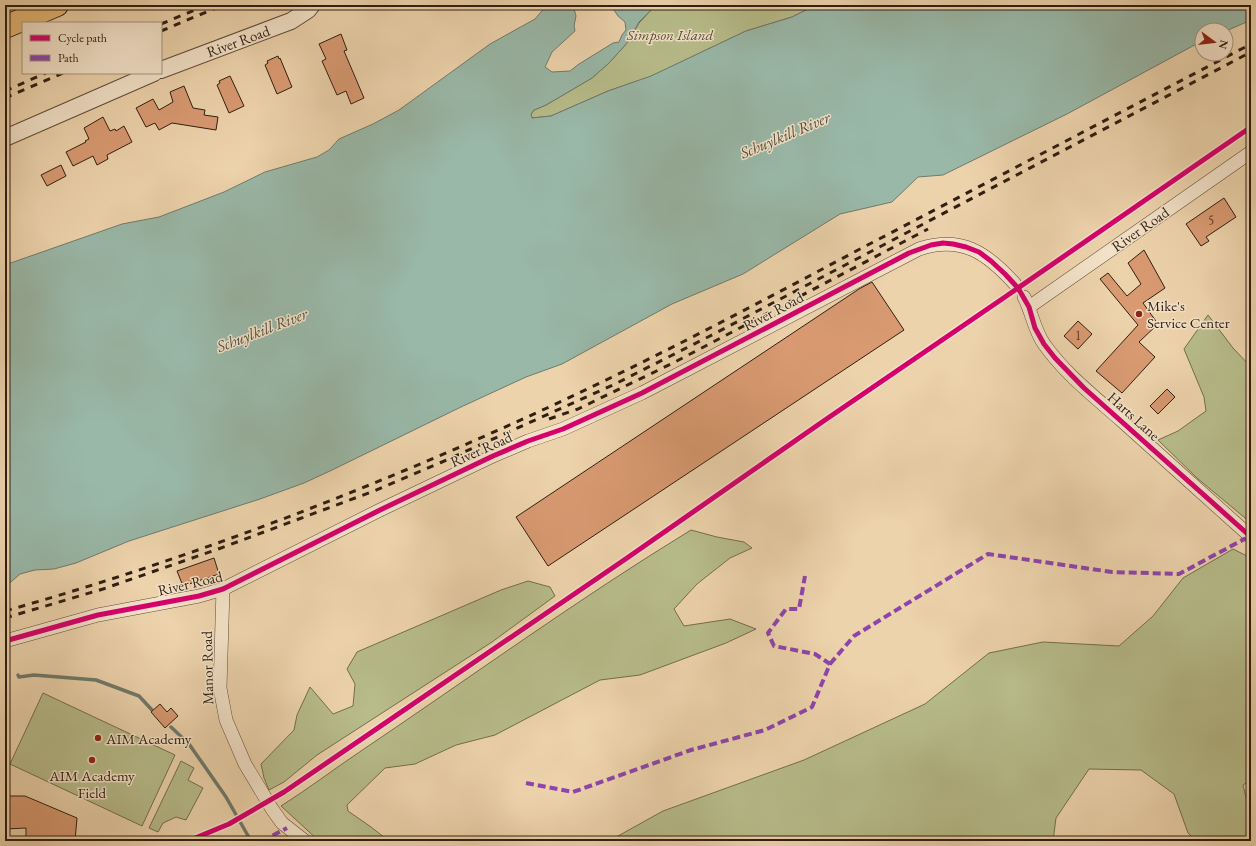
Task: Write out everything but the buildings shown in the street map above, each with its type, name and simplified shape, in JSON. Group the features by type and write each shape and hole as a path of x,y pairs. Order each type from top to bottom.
{"highway":[{"path":"5,11 19,5"},
{"path":"5,27 57,5"}],"street":[{"name":"River Road","path":"162,70 291,20 308,10 312,5"},
{"path":"5,138 152,74"},
{"name":"River Road","path":"1026,302 1251,152"},
{"name":"River Road","path":"5,641 98,615 199,596 224,589 380,510 493,456 528,441 563,429 642,393 909,253 931,245 943,243 953,244 979,252 1006,274 1014,284"},
{"name":"Harts Lane","path":"1026,302 1035,328 1044,344 1060,363 1084,388 1251,537"},
{"name":"Manor Road","path":"224,589 220,688 223,711 244,764 272,809 282,823 305,841"}],"green space":[{"name":"Simpson Island","path":"657,5 816,5 792,17 746,31 652,76 608,91 551,116 532,118 531,114 534,110 546,105 592,78 609,63 627,43 639,23"},
{"path":"1208,315 1233,348 1251,367 1251,523 1197,478 1158,440 1178,431 1206,411 1204,397 1184,349"},
{"path":"691,530 744,542 752,548 730,558 697,584 674,609 684,626 730,619 756,629 726,643 640,675 600,680 495,735 456,745 415,764 385,768 347,805 348,811 389,841 319,841 281,806 607,583"},
{"path":"1233,549 1251,558 1251,780 1243,785 1251,820 1248,841 1196,841 1188,833 1174,794 1141,770 1089,769 1056,818 1053,841 609,841 663,811 804,760 925,704 989,653 1043,642 1119,646 1153,616 1183,578"},
{"path":"528,581 550,587 555,596 492,642 317,755 284,782 269,790 264,778 261,764 294,730 297,715 310,687 333,714 353,706 355,684 347,669 357,652 501,590"},
{"name":"AIM Academy Field","path":"43,693 175,755 142,826 10,764"},
{"path":"181,761 194,768 188,780 203,788 186,820 176,817 163,823 158,832 149,828"}],"water":[{"name":"Schuylkill River","path":"547,5 573,5 576,16 574,26 575,31 552,52 545,67 552,72 570,71 613,43 619,42 626,30 625,22 618,16 612,7 613,5 657,5 639,22 627,43 609,63 592,78 546,105 534,110 531,114 532,118 551,116 608,91 651,76 746,31 792,17 816,5 1251,5 1251,20 1234,27 1234,22 1194,22 1194,45 1067,114 943,175 918,177 892,202 840,214 743,274 672,304 562,364 526,377 304,483 260,499 129,541 76,563 54,569 35,570 20,574 5,587 5,265 122,224 159,217 224,192 265,172 317,157 329,150 339,139 373,124 399,110 490,44 535,19"}],"waterway":[{"path":"18,675 19,677 34,675 96,680 139,696 152,710"},
{"path":"171,727 189,744 226,797 251,841"}],"railway":[{"path":"162,24 207,5"},
{"path":"162,31 223,5"},
{"path":"5,611 143,569 280,520 415,466 547,408 705,331 1251,44"},
{"path":"5,618 103,589 221,548 374,491 613,385 708,337 1251,52"},
{"path":"5,91 44,74"},
{"path":"5,98 61,74"},
{"path":"549,419 578,409 675,362 928,229"}],"marked path":[{"path":"830,664 854,636 988,554 1112,572 1179,574 1250,536"},
{"path":"526,783 573,792 691,750 765,730 812,707 830,664 815,654 774,646 768,633 786,609 799,609 805,576"},
{"path":"262,841 287,828"}],"cycle path":[{"path":"188,841 229,824 284,792 627,558 1251,127"},
{"path":"5,641 98,615 199,596 223,589 380,510 493,456 528,441 563,429 642,393 909,253 931,245 943,243 966,247 979,252 1005,274 1018,288 1029,307 1035,328 1044,344 1055,358 1084,388 1251,537"}],"place":[{"name":"Mike's Service Center","path":"1139,314"},
{"name":"AIM Academy","path":"98,738"},
{"name":"AIM Academy Field","path":"92,760"}]}
